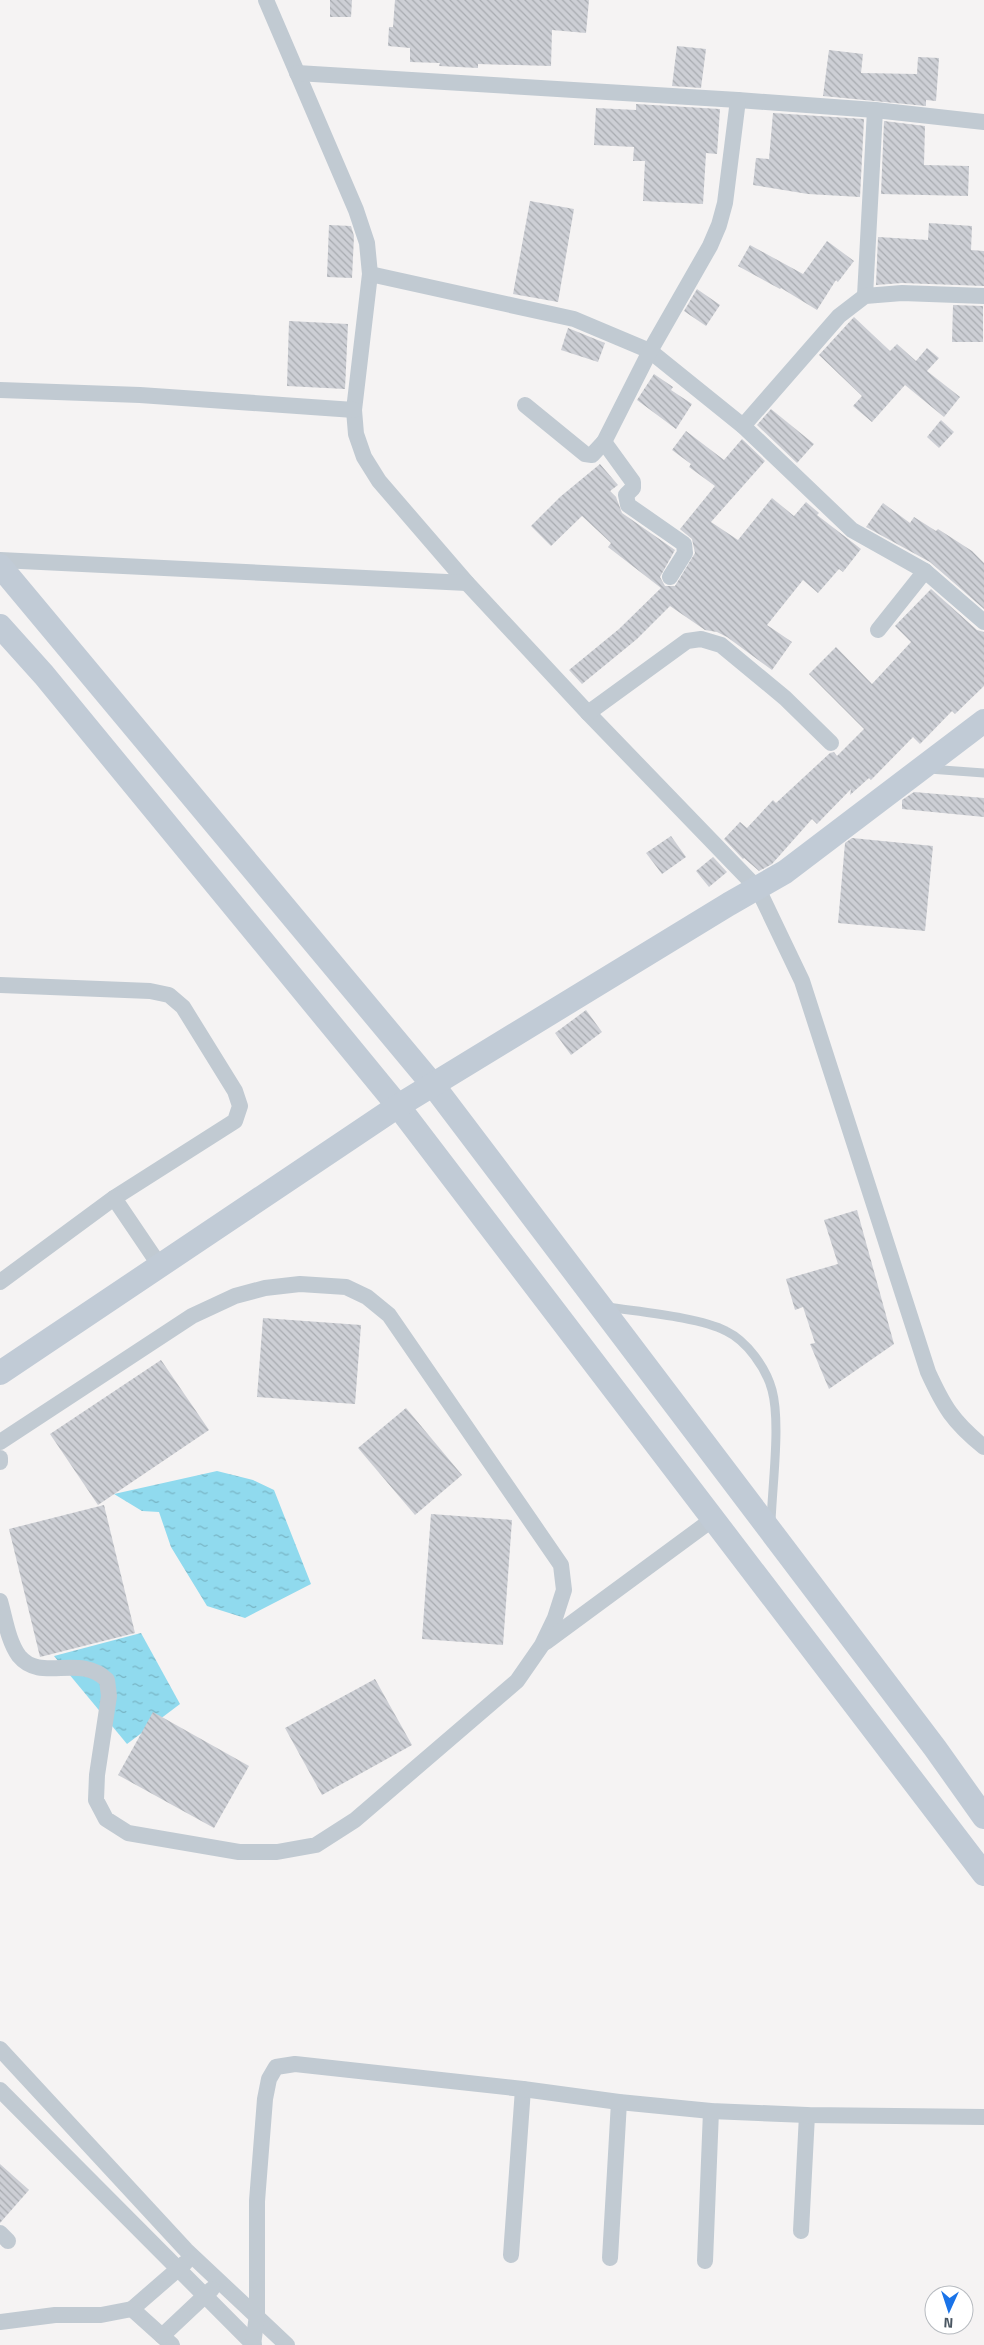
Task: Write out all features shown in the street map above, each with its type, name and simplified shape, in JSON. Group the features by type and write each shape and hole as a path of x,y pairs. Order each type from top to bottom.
{"main road":[{"path":"0,566 433,1085 984,1817"},
{"path":"0,626 50,683 398,1106 984,1874"},
{"path":"0,1373 398,1106 729,904 785,872 984,721"}],"street":[{"path":"266,0 356,210 367,243 370,274 354,410 356,434 364,457 379,481 468,583 588,713 758,889 802,981 928,1372 946,1410 958,1425 984,1447"},
{"path":"297,73 738,100 875,110 984,122"},
{"path":"525,405 585,454 592,455 604,442 650,351 710,246 719,225 724,203 738,100"},
{"path":"865,296 875,110"},
{"path":"370,274 574,319 650,351 743,426 852,530 925,571 984,622"},
{"path":"743,426 839,316 865,296 902,293 984,296"},
{"path":"0,390 140,395 354,410"},
{"path":"604,442 633,482 633,488 626,494 628,504 684,544 685,554 670,577"},
{"path":"0,560 468,583"},
{"path":"878,630 925,571"},
{"path":"588,713 687,640 701,639 721,645 785,698 831,743"},
{"path":"0,985 150,991 169,995 183,1006 235,1091 240,1106 235,1121 114,1198 0,1282"},
{"path":"114,1198 160,1266"},
{"path":"0,1442 192,1316 235,1296 265,1288 300,1284 346,1287 367,1297 389,1316 561,1565 564,1590 556,1618 542,1645 517,1680 355,1820 316,1844 277,1852 239,1852 128,1833 106,1819 96,1800 97,1774 109,1696 107,1680 90,1668 40,1668 28,1665 13,1646 0,1601"},
{"path":"542,1645 713,1519"},
{"path":"0,2049 193,2257 287,2345"},
{"path":"253,2345 257,2316 257,2201 265,2099 269,2079 276,2067 295,2064 523,2089 619,2102 711,2110 807,2115 984,2117"},
{"path":"511,2255 523,2089"},
{"path":"0,2090 253,2345"},
{"path":"610,2258 619,2102"},
{"path":"705,2261 711,2110"},
{"path":"801,2231 807,2115"},
{"path":"0,2322 55,2316 101,2315 132,2309 193,2257"},
{"path":"132,2309 167,2340 204,2296 219,2283"}],"lane":[{"path":"921,768 984,773"},
{"path":"599,1305 703,1323 727,1331 743,1344 762,1368 772,1390 775,1417 770,1531"}],"water":[{"path":"217,1471 253,1480 274,1490 311,1584 245,1618 207,1606 171,1547 159,1512 142,1511 114,1494"},
{"path":"141,1633 180,1704 127,1744 54,1656"}],"building":[{"path":"330,0 352,0 351,17 330,17"},
{"path":"395,0 589,0 586,33 552,30 551,66 478,64 478,68 439,66 440,63 410,62 410,48 388,46 389,27 393,27"},
{"path":"677,46 706,49 701,88 672,86"},
{"path":"829,50 863,54 861,73 917,74 918,57 939,58 936,101 926,100 926,106 823,96"},
{"path":"636,104 720,109 717,154 706,153 703,204 643,201 645,161 633,161 634,147 594,145 596,108 636,110"},
{"path":"773,113 864,119 860,197 808,194 753,185 756,158 769,159"},
{"path":"884,121 925,126 924,165 969,166 968,196 881,194"},
{"path":"530,201 574,209 558,302 513,294"},
{"path":"929,223 972,226 971,250 984,251 984,286 902,283 876,285 878,237 928,240"},
{"path":"329,225 351,226 354,236 352,278 327,277"},
{"path":"827,241 854,261 838,282 836,280 817,310 781,288 738,266 750,245 803,274"},
{"path":"697,289 720,305 706,326 684,311"},
{"path":"953,305 983,306 983,342 952,342"},
{"path":"854,317 890,351 897,344 916,361 927,348 939,358 927,371 960,397 944,417 905,385 872,422 853,406 862,396 819,355"},
{"path":"289,321 348,324 345,389 287,386"},
{"path":"568,328 605,343 598,362 561,350"},
{"path":"654,374 673,387 671,390 692,404 676,429 637,400"},
{"path":"771,409 814,444 797,463 757,425"},
{"path":"941,420 954,432 939,448 927,437"},
{"path":"686,431 724,460 742,439 765,461 711,522 738,540 772,498 794,516 806,502 819,513 817,515 861,549 843,572 839,569 818,593 803,580 767,625 792,642 772,670 727,637 717,632 705,630 670,606 637,639 582,684 569,670 619,629 661,588 608,547 611,543 582,516 551,546 531,526 560,497 600,464 618,485 610,491 616,497 622,513 675,550 660,577 665,586 675,586 695,553 692,539 680,529 715,486 689,467 691,464 672,450"},
{"path":"883,503 910,523 914,517 936,531 938,529 972,551 984,563 984,609 930,562 866,527"},
{"path":"931,589 977,630 984,632 984,686 955,714 952,711 920,744 913,737 871,780 869,778 850,795 851,789 817,824 812,819 772,864 759,871 743,859 724,839 740,822 747,828 773,800 776,803 830,753 834,752 837,756 864,729 809,674 836,647 872,684 911,642 895,626"},
{"path":"914,792 984,798 984,817 902,809 902,800"},
{"path":"671,836 686,857 662,874 646,853"},
{"path":"852,838 933,846 925,931 838,923 845,843"},
{"path":"713,857 727,872 709,887 696,871"},
{"path":"586,1010 602,1032 571,1055 555,1033"},
{"path":"857,1210 894,1344 829,1389 810,1344 815,1343 803,1307 795,1310 786,1279 838,1264 824,1220"},
{"path":"263,1318 361,1325 355,1404 257,1397"},
{"path":"161,1360 209,1430 98,1505 50,1434"},
{"path":"406,1408 462,1475 415,1515 358,1448"},
{"path":"104,1505 135,1633 40,1657 9,1529"},
{"path":"431,1514 512,1520 503,1645 422,1639"},
{"path":"375,1679 412,1745 322,1795 285,1728"},
{"path":"153,1712 249,1766 214,1828 118,1775"},
{"path":"0,2164 29,2190 0,2223"}]}
